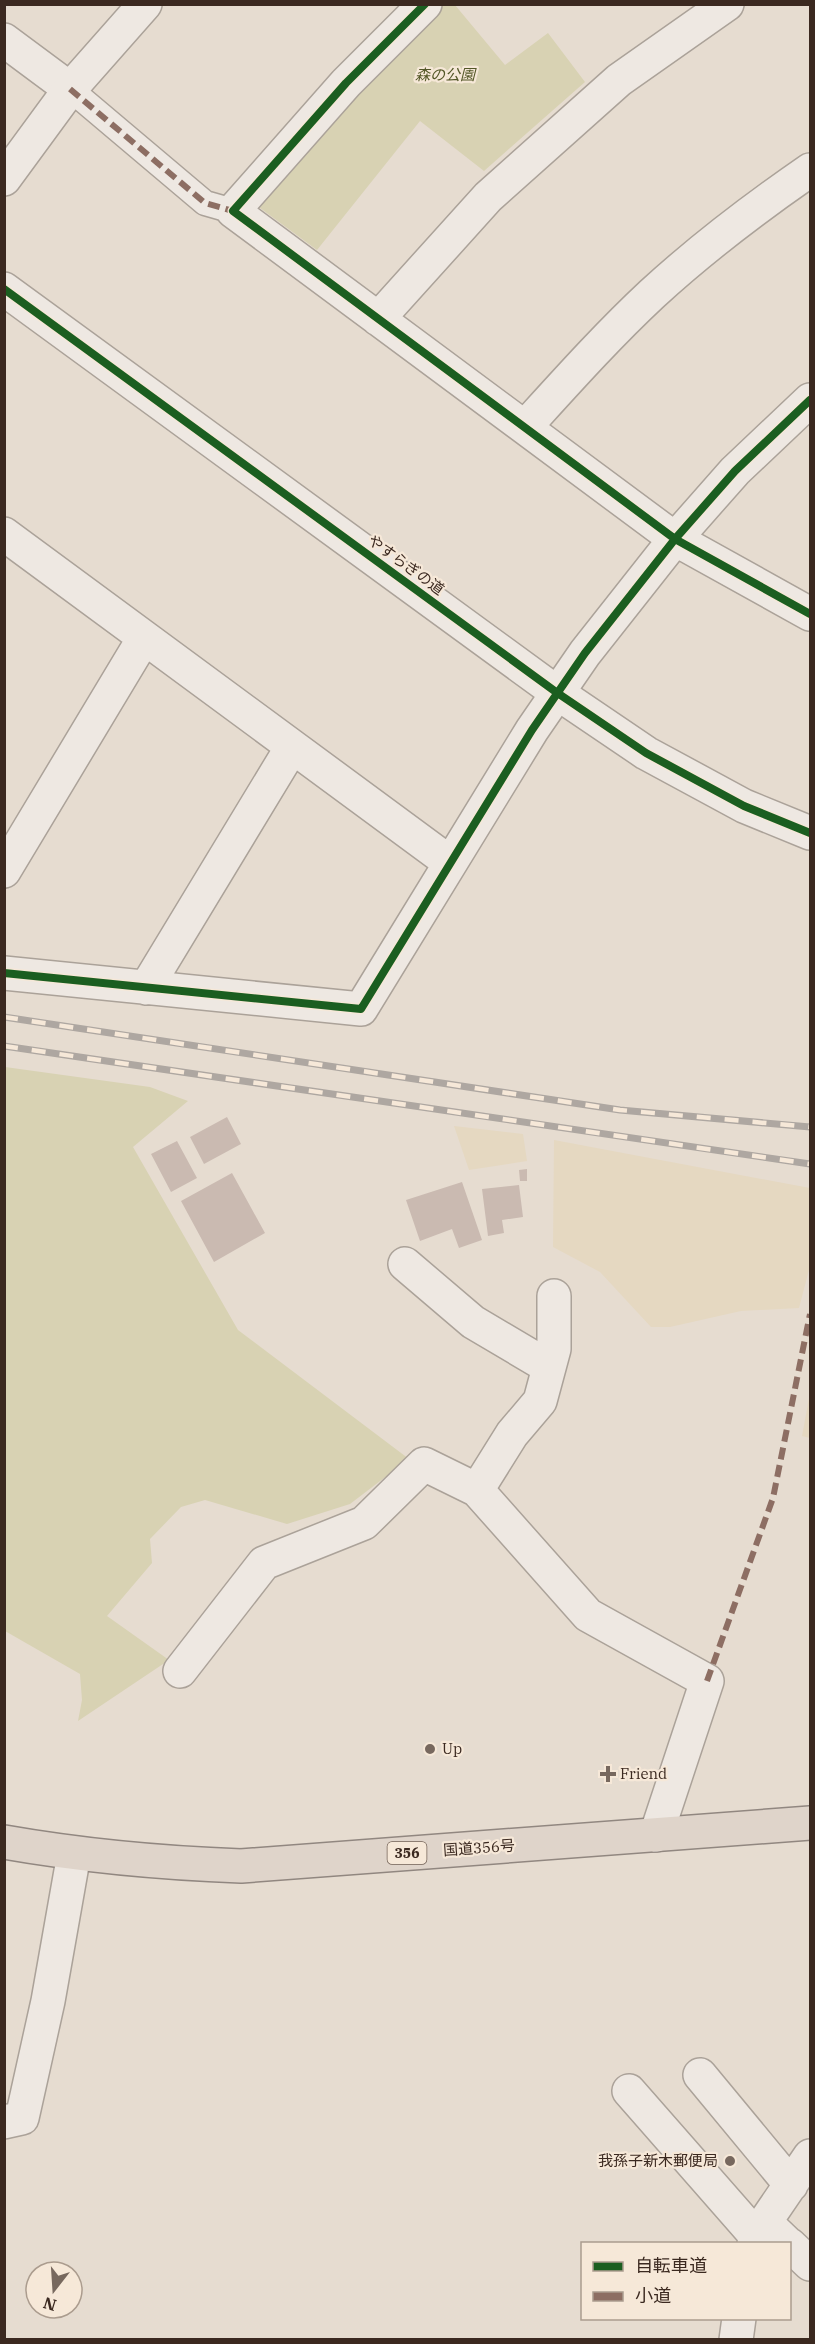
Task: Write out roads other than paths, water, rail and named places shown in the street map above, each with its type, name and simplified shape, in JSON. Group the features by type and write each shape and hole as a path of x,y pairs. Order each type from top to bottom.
{"highway":[{"name":"国道356号","path":"4,1842 74,1854 158,1863 241,1866 810,1823"}],"street":[{"path":"4,179 70,89 145,4"},
{"path":"234,211 345,83 425,4"},
{"path":"378,319 488,197 619,80 728,4"},
{"path":"4,40 70,89 205,203 234,211 675,539 810,614"},
{"path":"525,427 587,359 652,294 746,215 810,170"},
{"name":"やすらぎの道","path":"4,289 556,692 646,753 744,806 810,832"},
{"path":"4,973 360,1009 556,692 675,539 735,471 810,400"},
{"path":"4,534 449,862"},
{"path":"4,872 144,638"},
{"path":"146,988 292,747"},
{"path":"405,1264 473,1322 549,1366"},
{"path":"477,1490 512,1434 540,1401 554,1349 554,1296"},
{"path":"180,1671 264,1563 364,1523 424,1464 477,1490 588,1616 707,1681 656,1835"},
{"path":"4,2122 22,2118 48,2001 74,1854"},
{"path":"700,2075 791,2185"},
{"path":"629,2091 771,2238 791,2185 810,2156"},
{"path":"791,2251 810,2264"},
{"path":"736,2340 739,2320"}],"railway":[{"path":"4,1017 620,1110 810,1127"},
{"path":"4,1046 810,1164"}],"place":[{"name":"Up","path":"430,1749"},
{"name":"Friend","path":"608,1774"},
{"name":"我孫子新木郵便局","path":"730,2161"}],"park label":[{"name":"森の公園","path":"445,75"}]}
